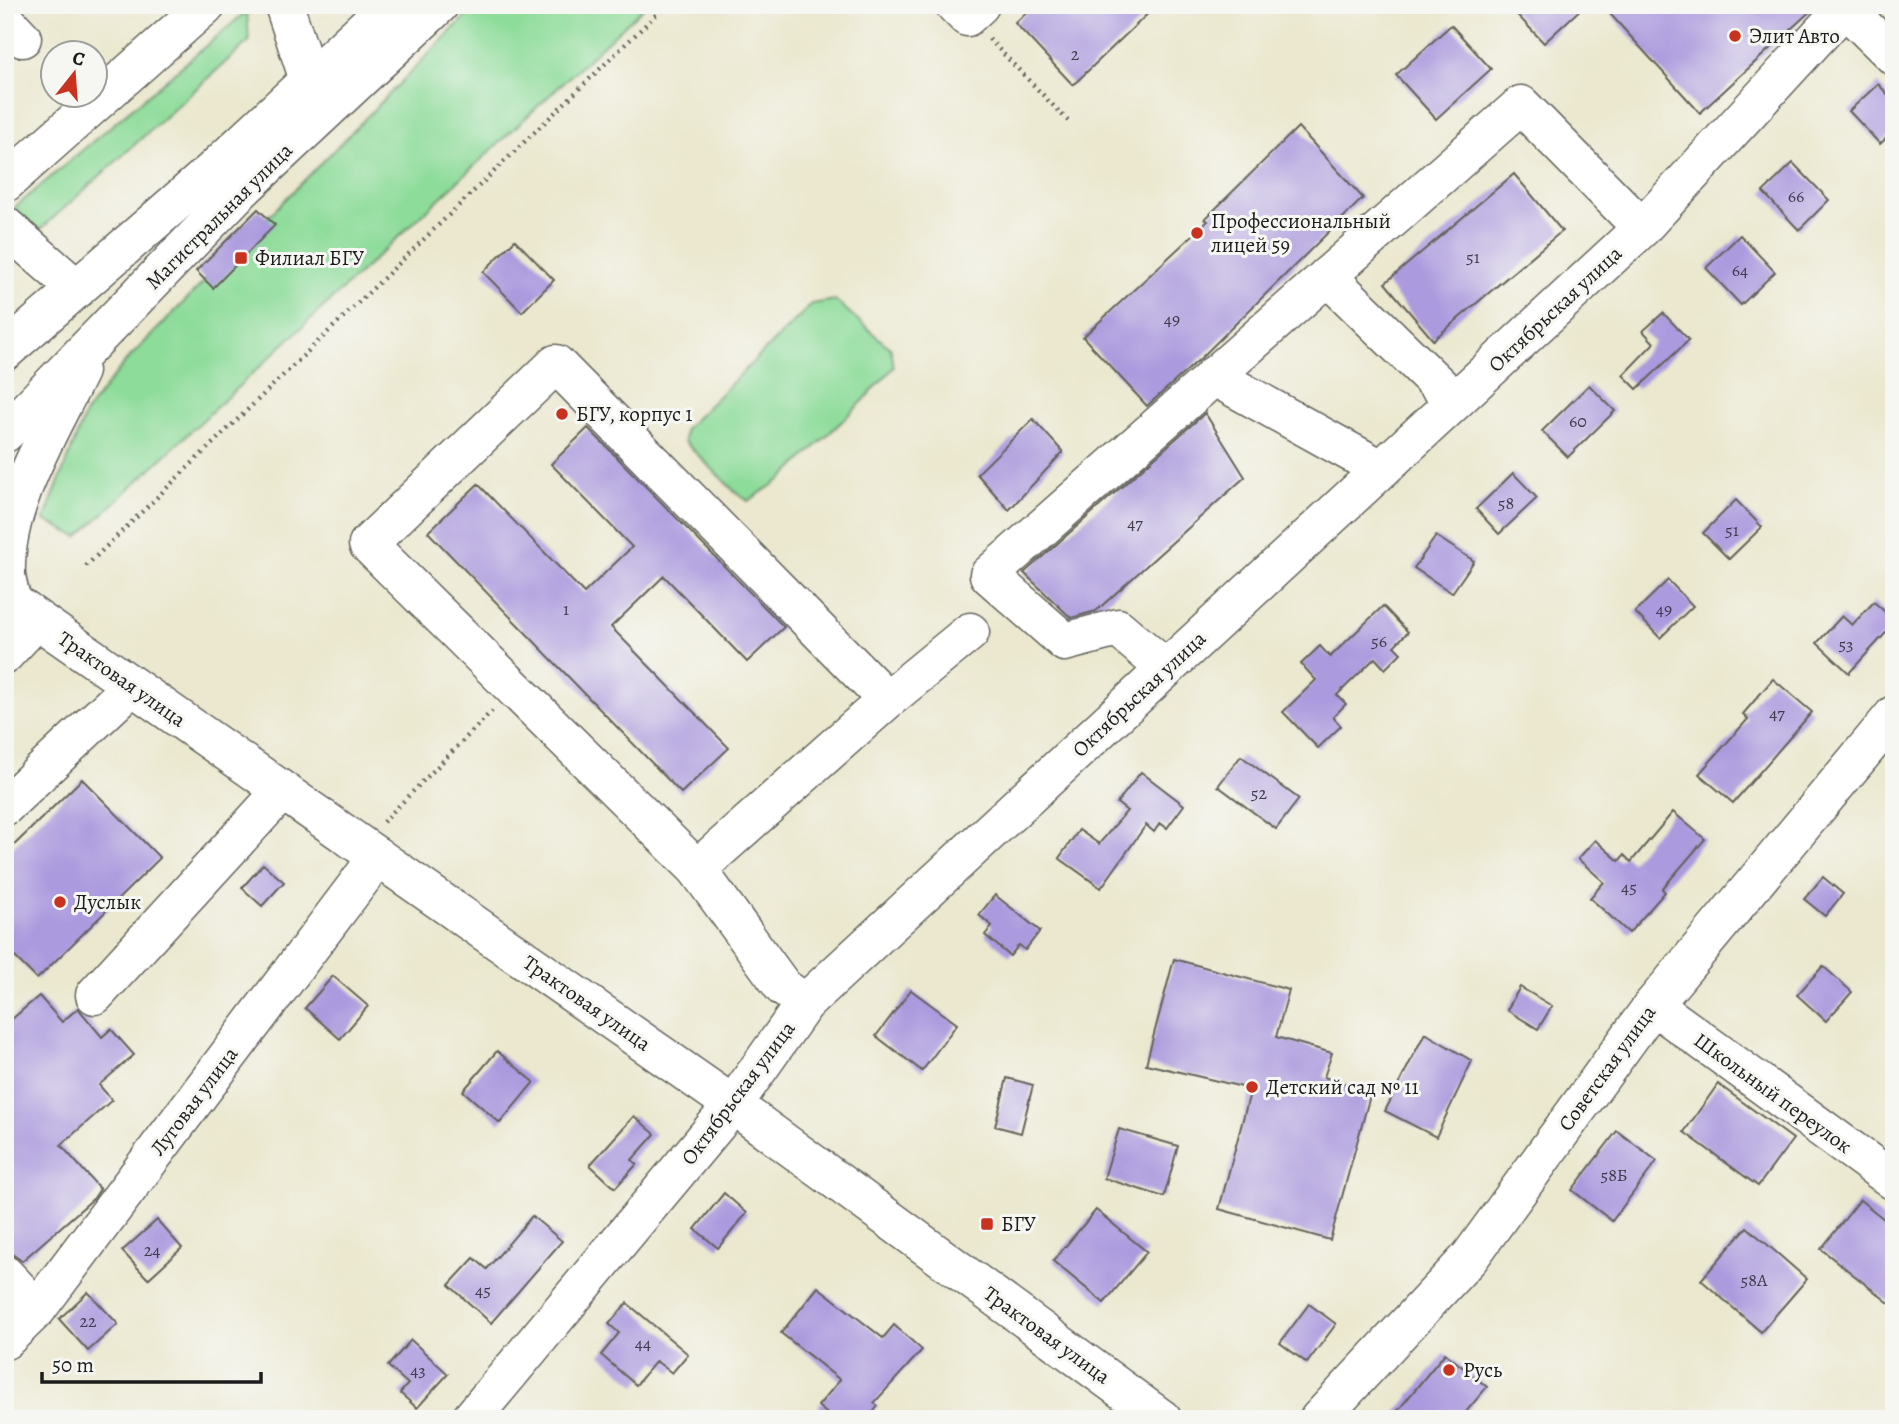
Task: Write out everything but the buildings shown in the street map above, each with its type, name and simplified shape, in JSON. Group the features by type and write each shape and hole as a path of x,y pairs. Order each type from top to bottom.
{"street":[{"path":"5,183 206,5"},
{"path":"284,5 309,80"},
{"name":"Магистральная улица","path":"5,351 212,172 389,5"},
{"name":"Магистральная улица","path":"5,433 235,197 439,5"},
{"path":"1846,7 1894,56"},
{"name":"Октябрьская улица","path":"471,1419 733,1105 805,1003 1642,228 1846,7"},
{"path":"1166,668 1118,628 1065,642 989,575 1521,105 1642,228"},
{"path":"5,226 77,289"},
{"path":"1327,276 1455,401"},
{"path":"5,654 15,605 6,576 9,533 23,488 94,341"},
{"path":"805,1003 783,987 697,869 368,544 556,363 887,700"},
{"path":"1213,376 1381,469"},
{"name":"Трактовая улица","path":"15,605 733,1105 1162,1419"},
{"path":"697,869 887,700 970,632"},
{"path":"5,806 132,686"},
{"name":"Советская улица","path":"1319,1419 1470,1257 1653,1005 1894,715"},
{"path":"95,995 282,791"},
{"name":"Луговая улица","path":"5,1340 37,1309 370,852"},
{"name":"Школьный переулок","path":"1653,1005 1894,1181"},
{"path":"5,1275 37,1309"}],"path":[{"path":"86,566 667,5"},
{"path":"907,5 968,9 1070,122"},
{"path":"370,852 415,788 514,690"}],"green space":[{"path":"477,5 646,5 78,537 44,520 86,412 125,362"},
{"path":"247,11 249,41 40,230 13,209"},
{"path":"835,300 891,349 894,367 863,401 783,478 748,501 732,489 684,441 685,429 812,304"}],"place":[{"name":"Элит Авто","path":"1735,36"},
{"name":"Профессиональный лицей 59","path":"1197,233"},
{"name":"Филиал БГУ","path":"241,258"},
{"name":"БГУ, корпус 1","path":"562,414"},
{"name":"Дуслык","path":"60,902"},
{"name":"Детский сад № 11","path":"1252,1087"},
{"name":"БГУ","path":"987,1224"},
{"name":"Русь","path":"1449,1370"}]}
